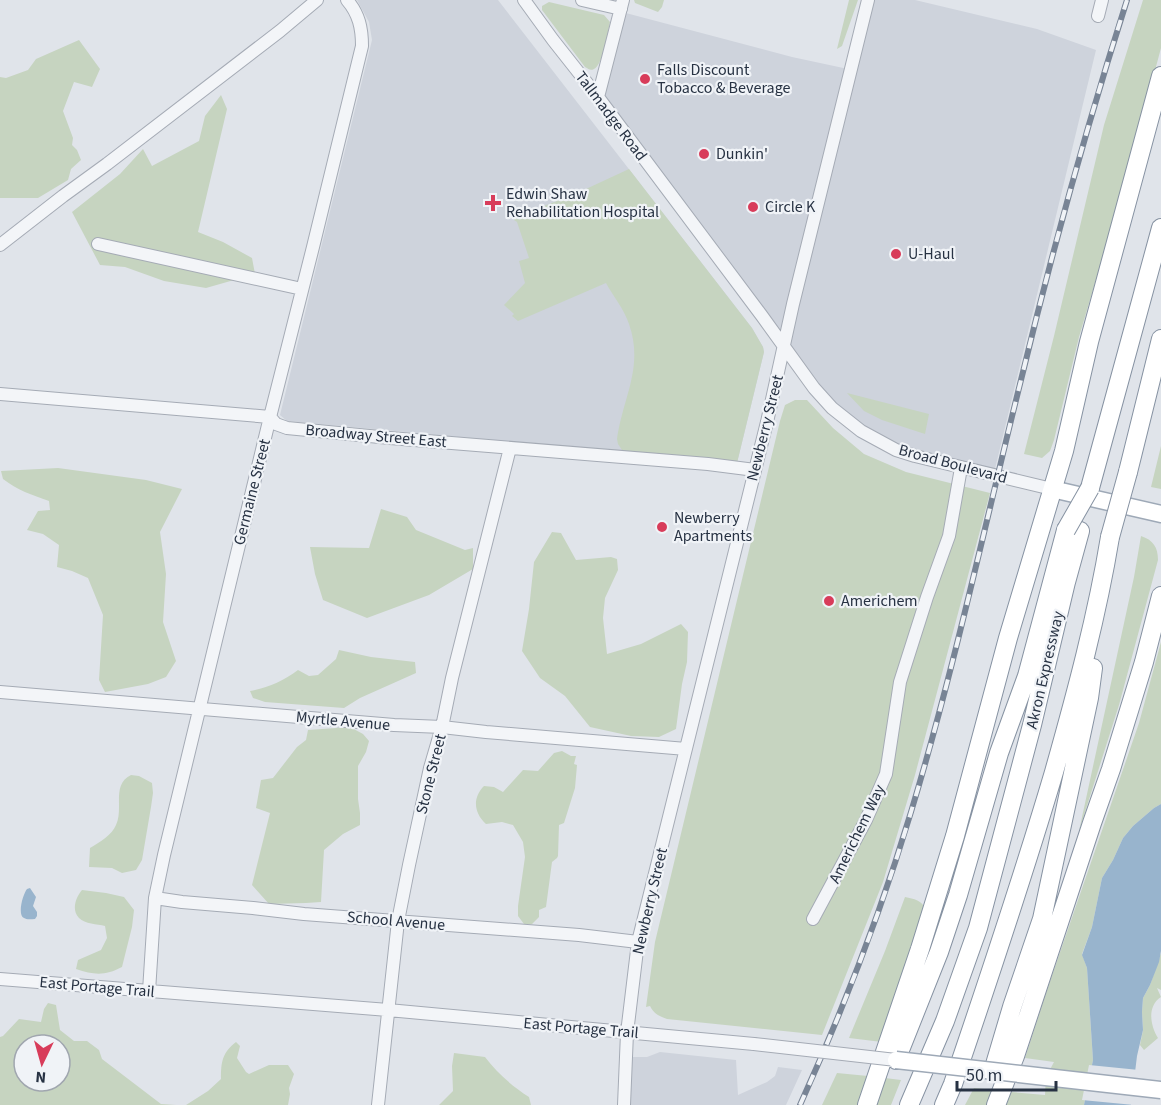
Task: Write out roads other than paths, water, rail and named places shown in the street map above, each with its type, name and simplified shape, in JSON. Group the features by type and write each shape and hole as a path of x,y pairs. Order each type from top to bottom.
{"highway":[{"path":"867,1105 920,949 955,836 1008,638 1064,451 1089,342 1161,76"},
{"name":"Akron Expressway","path":"909,1105 945,1021 978,928 1032,725 1066,582 1073,531 1090,488 1161,228"},
{"name":"Akron Expressway","path":"944,1105 999,950 1033,844 1076,694 1102,587 1110,537 1161,339"},
{"path":"896,1060 939,951 958,895 999,753 1027,676 1073,531"},
{"path":"993,1071 1011,1007 1042,919 1089,698 1102,587"},
{"path":"996,1105 1015,1056 1111,769 1144,662 1161,596"}],"main road":[{"name":"Broad Boulevard","path":"1052,489 1161,514"},
{"name":"East Portage Trail","path":"896,1060 1161,1090"}],"street":[{"path":"0,244 108,164 317,0"},
{"name":"Germaine Street","path":"149,991 155,898 185,766 362,46 361,25 353,6 347,0"},
{"name":"Tallmadge Road","path":"524,0 784,347"},
{"path":"582,0 622,4 598,97"},
{"name":"Newberry Street","path":"624,1105 627,1033 638,942 868,0"},
{"path":"1098,16 1102,0"},
{"path":"98,244 302,289"},
{"name":"Broad Boulevard","path":"784,347 832,408 861,431 897,451 1052,489"},
{"name":"Broadway Street East","path":"0,394 270,417 276,424 287,428 755,470"},
{"name":"Stone Street","path":"378,1105 398,921 410,859 454,669 510,448"},
{"name":"Americhem Way","path":"813,919 866,820 886,774 900,682 949,536 962,468"},
{"name":"Myrtle Avenue","path":"0,693 442,727 686,749"},
{"name":"School Avenue","path":"155,898 638,942"},
{"name":"East Portage Trail","path":"0,979 388,1010 754,1044 896,1060"}],"water":[{"path":"1161,804 1161,951 1159,962 1143,998 1143,1030 1137,1056 1131,1105 1084,1105 1093,1060 1087,968 1082,955 1092,927 1102,878 1123,838 1133,826"},
{"path":"30,888 36,897 33,906 37,916 35,919 25,919 21,913 21,904 27,889"}],"railway":[{"path":"800,1105 831,1033 887,887 927,759 1058,236 1127,0"}],"place":[{"name":"Falls Discount Tobacco & Beverage","path":"645,79"},
{"name":"Dunkin'","path":"704,154"},
{"name":"Edwin Shaw Rehabilitation Hospital","path":"493,203"},
{"name":"Circle K","path":"753,207"},
{"name":"U-Haul","path":"896,254"},
{"name":"Newberry Apartments","path":"662,527"},
{"name":"Americhem","path":"829,601"}]}
